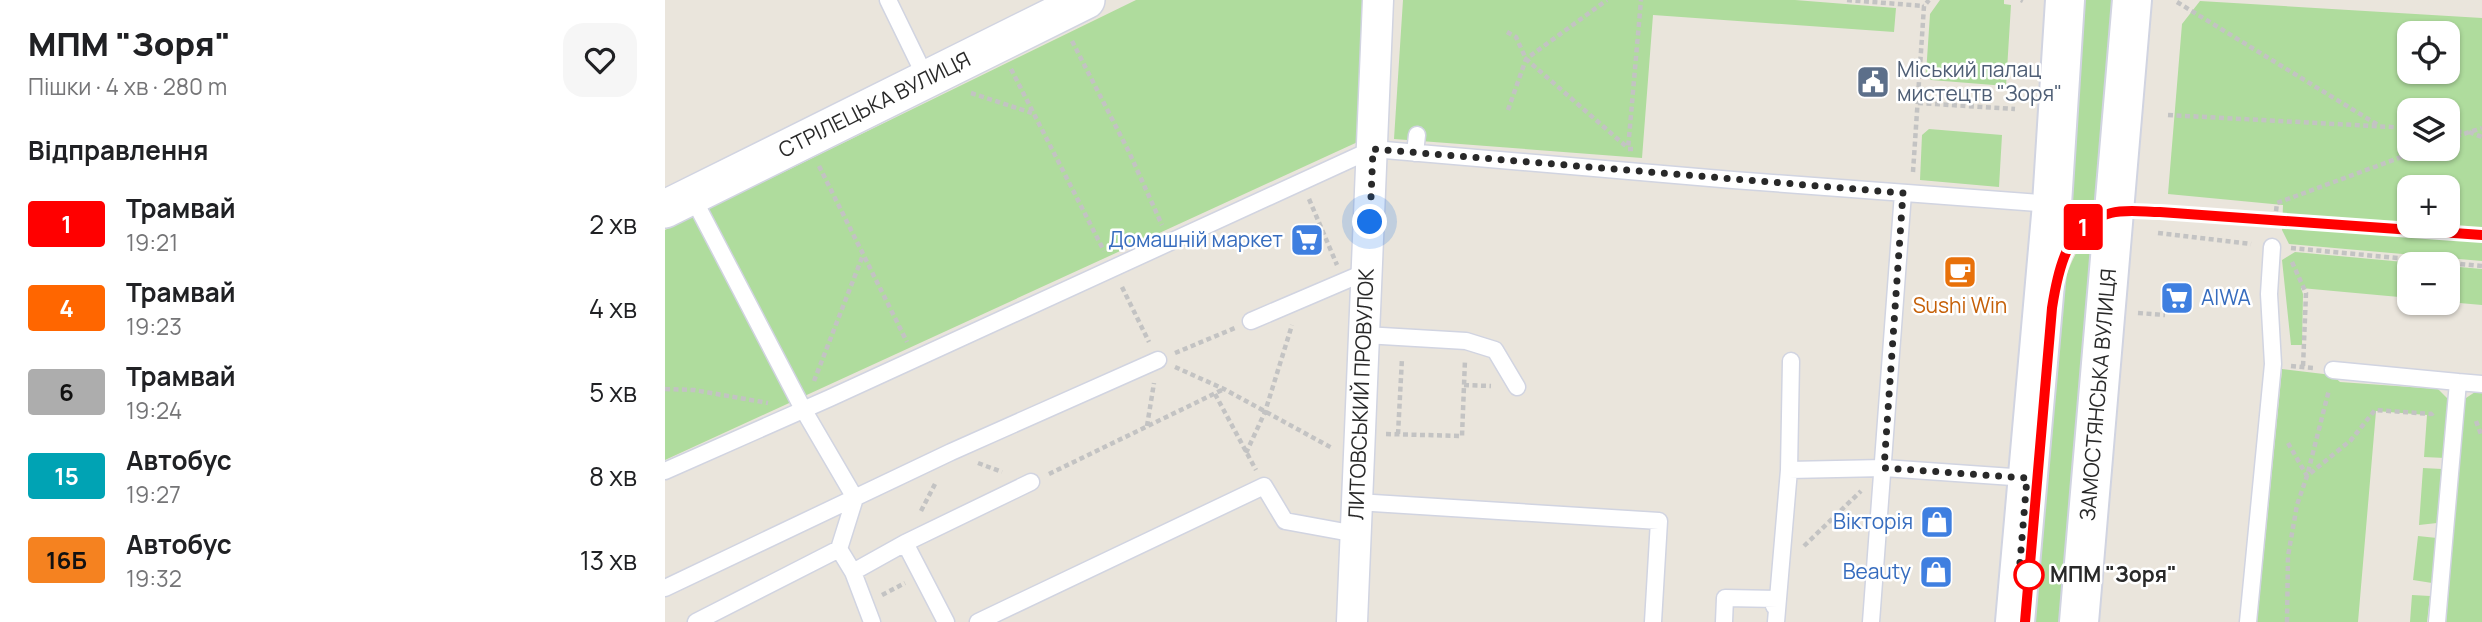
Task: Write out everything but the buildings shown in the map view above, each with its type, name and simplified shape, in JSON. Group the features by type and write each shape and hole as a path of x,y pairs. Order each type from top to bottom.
{"main road":[{"path":"2015,622 2052,204 2065,0"},
{"name":"ЗАМОСТЯНСЬКА ВУЛИЦЯ","path":"2079,622 2132,0"}],"street":[{"name":"СТРІЛЕЦЬКА ВУЛИЦЯ","path":"678,202 1086,0"},
{"name":"ЛИТОВСЬКИЙ ПРОВУЛОК","path":"1352,622 1364,335 1356,276 1373,149 1378,0"}],"lane":[{"path":"888,0 926,78"},
{"path":"1415,153 1417,135"},
{"path":"665,471 1373,149 2052,204"},
{"path":"1871,622 1903,193"},
{"path":"678,202 855,498 839,550 696,622"},
{"path":"2248,622 2273,364 2269,294 2272,247"},
{"path":"1251,321 1356,276"},
{"path":"1364,335 1466,341 1495,351 1517,387"},
{"path":"665,588 951,452 1158,360"},
{"path":"1776,622 1789,470 1791,361"},
{"path":"2333,370 2458,386 2482,384"},
{"path":"2437,622 2458,386"},
{"path":"1789,470 1884,468 2027,478"},
{"path":"853,572 905,543 1031,482"},
{"path":"978,622 1264,486 1285,521 1356,534"},
{"path":"1357,502 1659,521 1653,622"},
{"path":"905,543 946,622"},
{"path":"839,550 853,572 871,622"},
{"path":"1724,622 1725,598 1777,599"},
{"path":"1766,622 1777,599"}],"path":[{"path":"1508,110 1526,59 1607,0"},
{"path":"1628,149 1641,0"},
{"path":"1847,0 1924,6"},
{"path":"1899,172 1913,173 1924,6 1929,0"},
{"path":"2177,2 2379,125"},
{"path":"1507,32 1515,37 1526,59 1628,149 1642,150"},
{"path":"1072,41 1129,152 1170,242"},
{"path":"998,43 1158,360 1147,426"},
{"path":"926,78 1033,113"},
{"path":"1918,103 2015,109"},
{"path":"2168,115 2397,127"},
{"path":"2460,132 2482,133"},
{"path":"2460,135 2468,132"},
{"path":"2158,233 2272,247 2277,203 2397,159"},
{"path":"819,166 915,359"},
{"path":"1302,182 1356,276"},
{"path":"2303,367 2306,293 2286,248 2482,266"},
{"path":"665,389 694,390 803,409 863,254"},
{"path":"1246,453 1265,412 1299,300"},
{"path":"2151,314 2165,315"},
{"path":"1158,360 1251,321"},
{"path":"1398,434 1403,338"},
{"path":"1360,433 1462,436 1466,341"},
{"path":"1158,360 1224,389 1359,463"},
{"path":"2287,622 2288,556 2297,505 2307,476 2333,370"},
{"path":"2307,476 2351,440 2375,410 2432,414 2458,386"},
{"path":"905,543 951,452 1031,482 1224,389"},
{"path":"1215,394 1264,486"},
{"path":"1780,569 1884,468"},
{"path":"865,603 922,575"}],"green space":[{"path":"1136,0 1366,0 1362,140 665,460 665,230"},
{"path":"1403,0 1795,0 1896,8 1894,32 1653,15 1642,158 1394,139"},
{"path":"1940,0 2004,0 2004,4 2011,5 2006,86 1931,80 1926,74 1930,14"},
{"path":"2071,0 2114,0 2100,206 2079,219 2067,232"},
{"path":"2200,1 2482,18 2482,261 2460,259 2460,252 2397,254 2289,244 2282,230 2283,205 2168,194 2182,24"},
{"path":"1929,129 2002,135 1999,187 1920,180 1922,135"},
{"path":"2099,228 2065,622 2034,622 2064,281 2081,245"},
{"path":"2295,252 2397,261 2397,297 2301,288 2302,345 2291,345 2282,260"},
{"path":"2460,267 2482,269 2482,305 2460,303"},
{"path":"2282,369 2332,375 2340,382 2438,389 2449,400 2445,458 2424,457 2427,415 2376,411 2358,622 2257,622"},
{"path":"2475,392 2482,392 2482,622 2446,622 2463,400"},
{"path":"2423,468 2442,469 2437,523 2419,525"},
{"path":"2418,536 2437,538 2432,583 2413,580"},
{"path":"2412,595 2430,596 2427,622 2410,622"}],"tram line":[{"path":"2025,622 2052,308 2062,264 2075,238 2084,227 2111,213 2135,211 2482,235"},
{"name":"1","path":"2025,622 2052,308 2058,274 2074,237 2083,228 2097,218 2113,212 2160,212 2482,235"}],"place":[{"name":"Міський палац мистецтв \"Зоря\"","path":"1873,82"},
{"name":"Домашній маркет","path":"1307,240"},
{"name":"Sushi Win","path":"1960,272"},
{"name":"AIWA","path":"2177,298"},
{"name":"Вікторія","path":"1937,522"},
{"name":"Beauty","path":"1936,572"},
{"name":"МПМ \"Зоря\"","path":"2029,575"}],"route":[{"path":"1370,222 1373,149 1903,193 1884,468 2027,478 2019,574 2029,575"}]}
